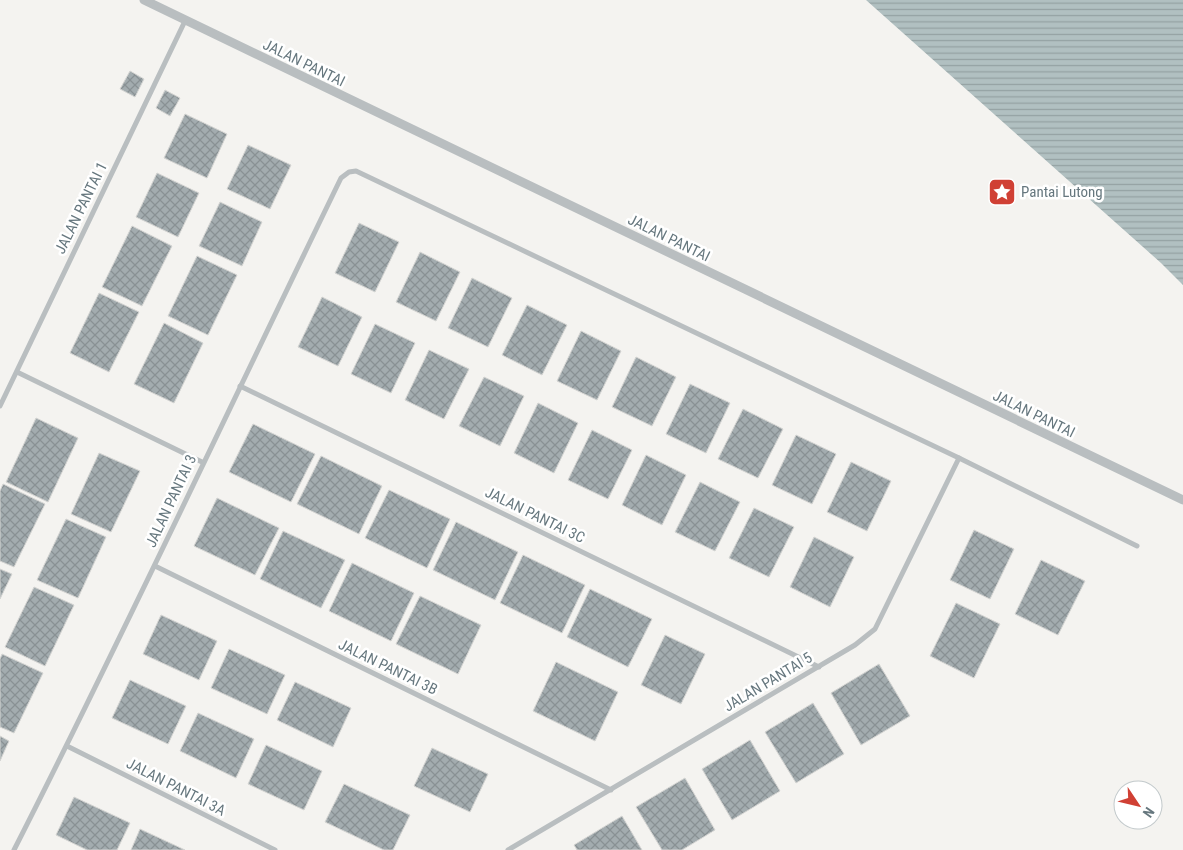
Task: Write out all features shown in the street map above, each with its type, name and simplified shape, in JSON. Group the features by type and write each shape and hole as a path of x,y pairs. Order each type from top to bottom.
{"street":[{"name":"JALAN PANTAI","path":"144,0 1183,500"},
{"name":"JALAN PANTAI 1","path":"0,406 185,21"},
{"name":"JALAN PANTAI 3","path":"14,850 155,566 202,462 341,178 348,172 356,171 959,458"},
{"path":"17,372 202,462"},
{"name":"JALAN PANTAI 3C","path":"240,386 819,667"},
{"path":"959,458 1138,546"},
{"name":"JALAN PANTAI 5","path":"508,850 819,667 855,645 875,629 959,458"},
{"name":"JALAN PANTAI 3B","path":"155,566 611,790"},
{"name":"JALAN PANTAI 3A","path":"67,746 275,850"}],"shaded area":[{"path":"866,0 1183,0 1183,285 1161,263"}],"building":[{"path":"130,71 144,79 135,97 120,89"},
{"path":"165,90 180,98 170,116 156,108"},
{"path":"185,114 227,134 207,178 164,158"},
{"path":"248,145 291,165 270,209 227,189"},
{"path":"157,173 199,193 178,237 136,217"},
{"path":"220,202 262,222 242,266 199,246"},
{"path":"359,223 399,242 375,292 335,273"},
{"path":"132,226 172,246 142,306 102,287"},
{"path":"420,252 460,272 436,321 396,302"},
{"path":"197,256 237,275 208,335 168,316"},
{"path":"472,278 512,298 488,347 448,328"},
{"path":"99,293 139,312 109,372 70,353"},
{"path":"322,297 362,317 338,366 298,347"},
{"path":"527,305 567,325 542,375 502,355"},
{"path":"164,323 203,343 174,403 134,384"},
{"path":"375,324 415,343 391,393 351,374"},
{"path":"581,331 621,351 597,400 557,381"},
{"path":"429,350 469,369 444,419 405,400"},
{"path":"636,357 676,377 652,426 612,407"},
{"path":"484,377 524,396 500,446 459,426"},
{"path":"690,384 730,403 706,453 666,434"},
{"path":"538,403 578,423 554,473 514,453"},
{"path":"743,409 783,429 758,478 718,459"},
{"path":"36,418 78,438 48,502 6,482"},
{"path":"253,424 315,454 291,502 229,472"},
{"path":"592,430 632,450 608,499 568,480"},
{"path":"796,435 836,454 812,504 772,485"},
{"path":"99,453 140,471 111,532 71,514"},
{"path":"646,455 686,475 662,525 622,505"},
{"path":"321,456 382,486 359,534 297,504"},
{"path":"851,462 891,481 867,531 827,512"},
{"path":"700,482 740,502 715,551 675,532"},
{"path":"3,484 45,504 14,567 0,561 0,491"},
{"path":"389,490 450,519 427,568 365,538"},
{"path":"217,498 279,528 255,575 194,546"},
{"path":"754,508 794,527 769,577 729,558"},
{"path":"66,519 106,537 78,598 37,580"},
{"path":"456,522 518,552 495,600 433,570"},
{"path":"974,530 1014,549 990,599 950,580"},
{"path":"283,531 345,560 321,608 260,579"},
{"path":"814,537 854,557 830,607 790,587"},
{"path":"523,555 585,585 562,633 500,603"},
{"path":"1041,560 1085,581 1058,635 1015,614"},
{"path":"352,563 414,593 391,641 329,611"},
{"path":"0,569 12,574 0,599"},
{"path":"34,587 74,605 45,666 5,647"},
{"path":"590,589 652,619 628,667 567,637"},
{"path":"420,596 481,625 458,674 396,644"},
{"path":"956,603 1000,624 974,678 930,656"},
{"path":"161,615 217,641 199,680 143,654"},
{"path":"665,635 705,654 681,704 641,685"},
{"path":"229,649 285,675 267,714 211,688"},
{"path":"2,654 43,673 14,733 0,727 0,659"},
{"path":"556,662 618,692 595,741 533,711"},
{"path":"879,664 910,716 861,745 831,693"},
{"path":"130,680 186,706 168,744 112,718"},
{"path":"295,682 351,708 333,747 277,720"},
{"path":"813,703 844,754 796,783 765,732"},
{"path":"198,713 254,739 236,778 180,751"},
{"path":"0,736 9,741 0,761"},
{"path":"750,740 780,791 732,820 702,769"},
{"path":"266,745 322,771 304,810 248,784"},
{"path":"432,748 488,774 470,812 414,786"},
{"path":"685,778 715,830 682,850 662,850 636,807"},
{"path":"344,784 410,815 393,850 384,850 325,822"},
{"path":"74,797 130,823 117,850 87,850 56,835"},
{"path":"622,816 642,850 577,850 574,845"},
{"path":"140,829 185,850 131,850"}],"place":[{"name":"Pantai Lutong","path":"1002,192"}]}
